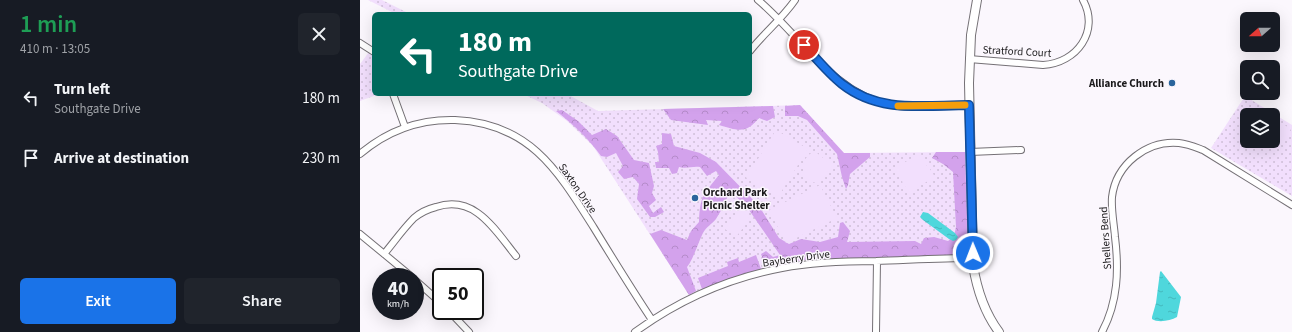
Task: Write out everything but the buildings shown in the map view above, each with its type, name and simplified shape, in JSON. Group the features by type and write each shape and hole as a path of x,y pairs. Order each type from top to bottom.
{"main road":[{"path":"978,0 969,59 973,258 975,279 979,293 991,320 999,332"}],"street":[{"path":"758,0 834,76 855,93 874,101 899,106 969,105"},
{"path":"752,49 771,26 779,20 795,0"},
{"name":"Stratford Court","path":"969,59 1044,65 1062,62 1077,51 1087,35 1089,16 1083,0"},
{"path":"360,43 372,51"},
{"path":"394,96 405,127"},
{"name":"Saxton Drive","path":"360,154 384,137 405,127 426,122 445,120 479,123 502,130 515,136 536,150 559,175 652,320"},
{"name":"Shellers Bend","path":"1102,332 1112,308 1118,273 1118,257 1112,205 1113,192 1120,174 1137,155 1163,144 1174,143 1188,145 1202,150 1292,205"},
{"path":"970,152 1021,150"},
{"path":"384,254 415,218 428,209 450,204 469,208 482,216 516,256"},
{"path":"360,234 401,268"},
{"name":"Bayberry Drive","path":"636,332 671,308 721,285 759,273 812,263 973,258"},
{"path":"876,332 877,260"},
{"path":"424,288 432,295"},
{"path":"458,320 469,332"}],"shaded area":[{"path":"368,0 382,0 406,12 392,12"},
{"path":"369,52 372,56 372,96 374,96 360,101 360,64"},
{"path":"527,96 571,96 598,111 800,105 844,153 965,152 968,253 964,255 804,260 754,271 708,286 689,295 593,146 567,121 542,103"},
{"path":"1242,100 1251,100 1264,108 1240,108 1240,148 1280,148 1280,118 1292,125 1292,196 1211,148"},
{"path":"1280,122 1291,129 1280,145"},
{"path":"776,130 808,149 778,197 746,178"},
{"path":"813,152 817,153 828,162 834,164 819,183 808,180 803,171 805,160"},
{"path":"920,153 927,163 926,165 935,177 909,192 902,182 903,180 894,169"},
{"path":"820,185 837,218 786,243 769,210"},
{"path":"740,210 750,219 736,237 725,229"}],"green space":[{"path":"800,105 844,153 870,153 870,157 850,174 846,189 837,154 807,120 798,116 785,116 785,106"},
{"path":"773,106 775,117 767,121 759,118 749,127 740,130 719,125 722,121 706,120 708,125 671,120 663,109"},
{"path":"562,110 578,121 592,135 606,129 617,136 634,160 649,163 654,186 652,193 656,200 649,206 653,213 661,207 664,212 655,217 650,217 637,199 639,184 633,177 624,179 618,172 623,166 616,153 607,157 601,156 569,121 556,111"},
{"path":"662,133 671,134 674,146 700,153 716,162 759,206 779,238 789,244 801,239 820,242 838,237 840,223 843,222 850,231 847,242 915,241 921,244 924,238 934,237 948,241 954,236 956,227 953,172 932,158 936,152 965,152 968,247 960,248 961,255 804,260 766,268 761,254 766,251 773,257 780,255 749,210 730,190 718,216 703,233 687,267 696,291 689,295 650,234 661,230 687,240 691,231 699,222 700,206 703,196 719,175 716,171 707,176 700,167 679,167 677,173 672,174 669,168 656,168 655,162 659,162 656,146 662,144"},
{"path":"756,255 761,269 702,289 698,278 728,266 727,262 738,258 739,262"}],"water":[{"path":"923,212 928,213 955,233 958,237 956,240 953,241 949,239 923,220 920,217"},
{"path":"1161,271 1181,297 1177,317 1161,321 1152,319 1152,317 1156,303"}],"slow traffic":[{"path":"898,106 965,105"}],"place":[{"name":"Alliance Church","path":"1172,83"},
{"name":"Orchard Park Picnic Shelter","path":"695,198"}],"route":[{"path":"804,45 842,84 855,93 874,101 899,106 969,105 973,253"}]}
